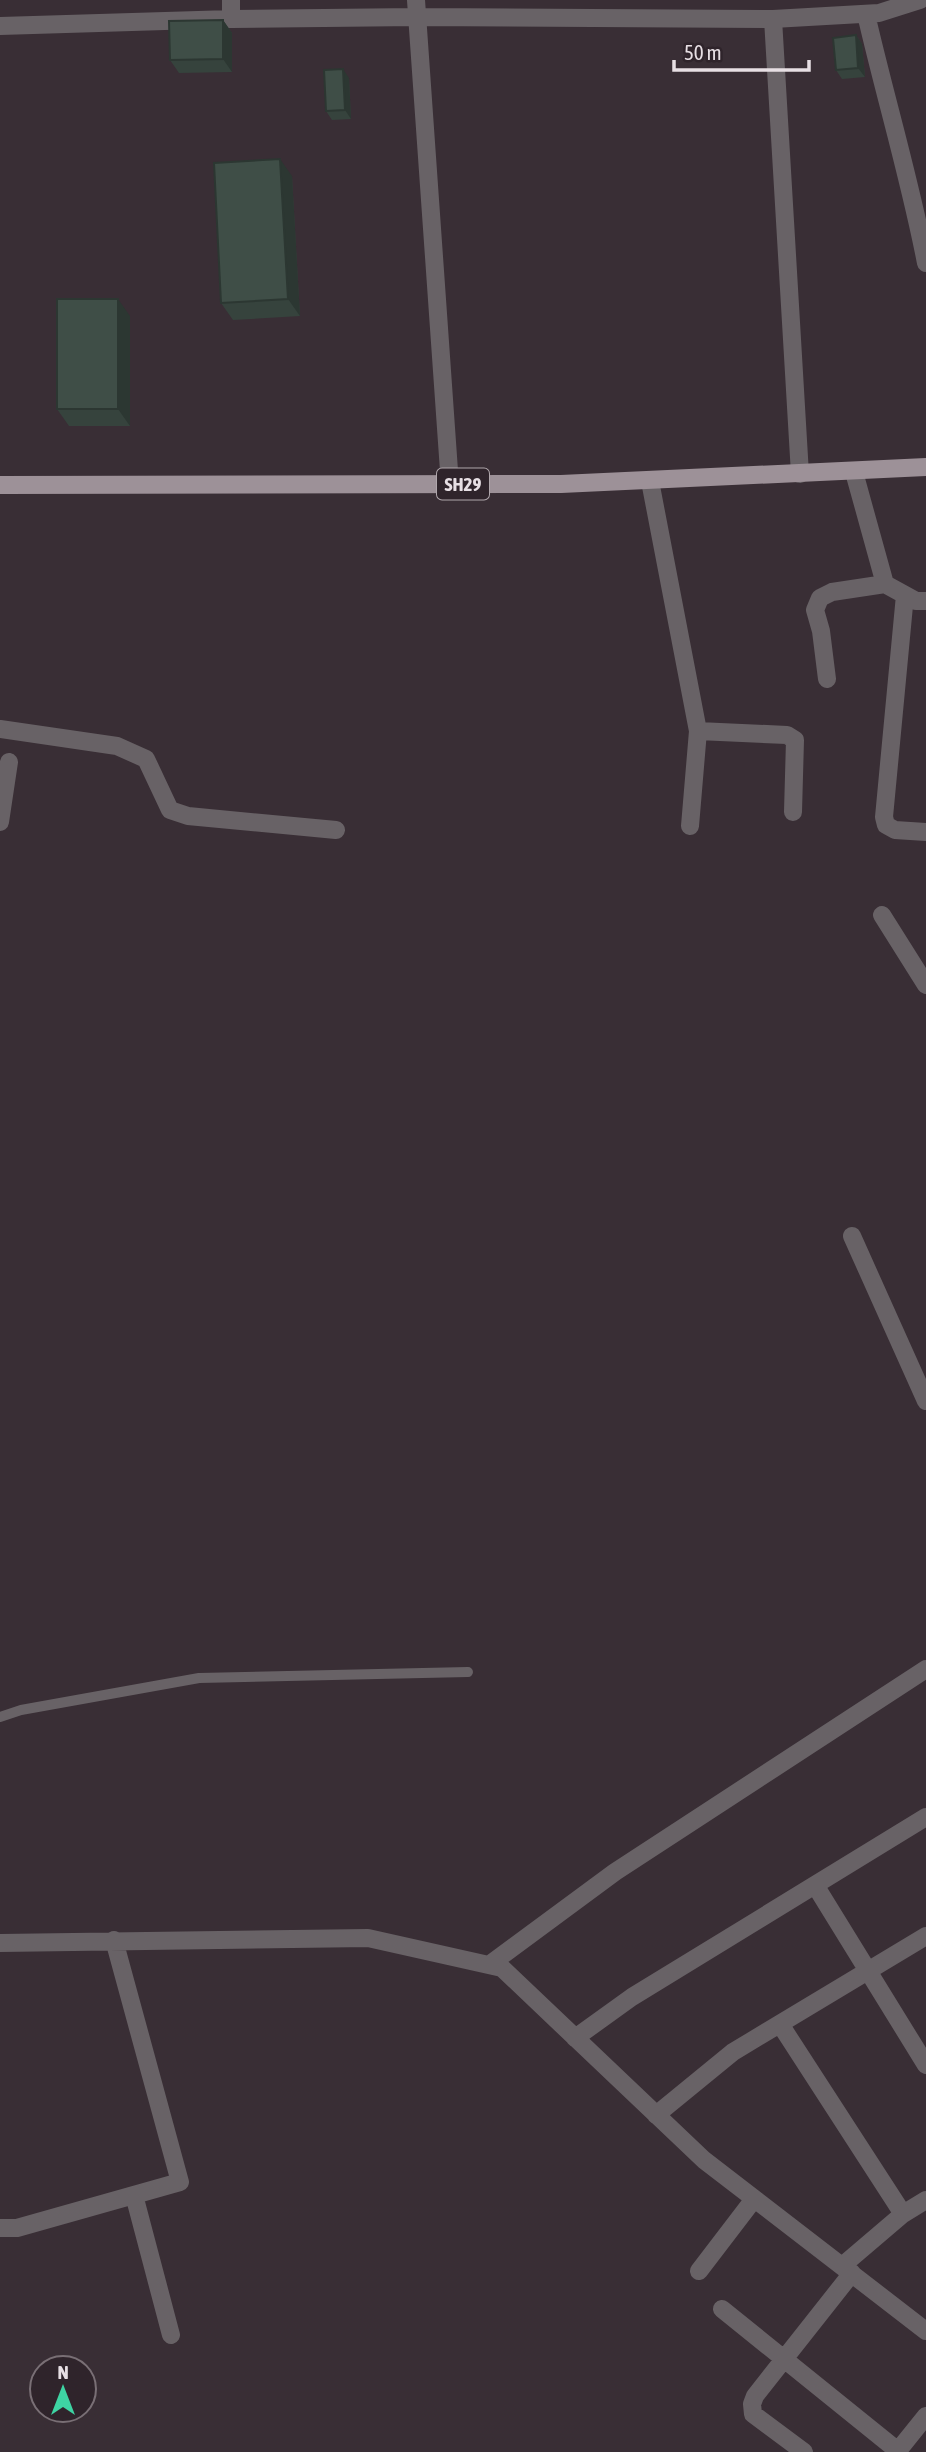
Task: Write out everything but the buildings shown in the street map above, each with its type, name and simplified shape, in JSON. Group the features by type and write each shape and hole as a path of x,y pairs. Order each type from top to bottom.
{"main road":[{"name":"SH29","path":"0,485 561,484 926,467"}],"street":[{"path":"231,0 231,19"},
{"path":"0,26 231,19 417,9 773,19 879,13 920,0"},
{"path":"417,9 450,485"},
{"path":"866,14 906,170 926,263"},
{"path":"773,19 800,474"},
{"path":"854,472 885,584"},
{"path":"650,481 698,731 690,826"},
{"path":"827,679 821,631 815,610 820,597 832,592 885,584 916,601 926,601"},
{"path":"905,595 884,817 886,825 895,830 926,832"},
{"path":"0,729 117,746 146,758 170,810 188,816 336,830"},
{"path":"698,731 787,735 795,740 793,811"},
{"path":"0,822 9,762"},
{"path":"882,915 926,985"},
{"path":"852,1236 926,1401"},
{"path":"489,1965 615,1872 926,1669"},
{"path":"575,2038 632,1997 926,1818"},
{"path":"815,1885 926,2065"},
{"path":"656,2115 733,2052 926,1936"},
{"path":"0,1942 368,1938 502,1968 704,2160 926,2331"},
{"path":"0,2228 17,2228 180,2182 114,1940"},
{"path":"780,2024 903,2214"},
{"path":"134,2196 172,2336"},
{"path":"699,2271 754,2199"},
{"path":"804,2452 753,2414 755,2396 847,2270 903,2214 926,2200"},
{"path":"722,2309 898,2452 926,2416"}],"lane":[{"path":"0,1717 21,1710 200,1678 468,1672"}]}
